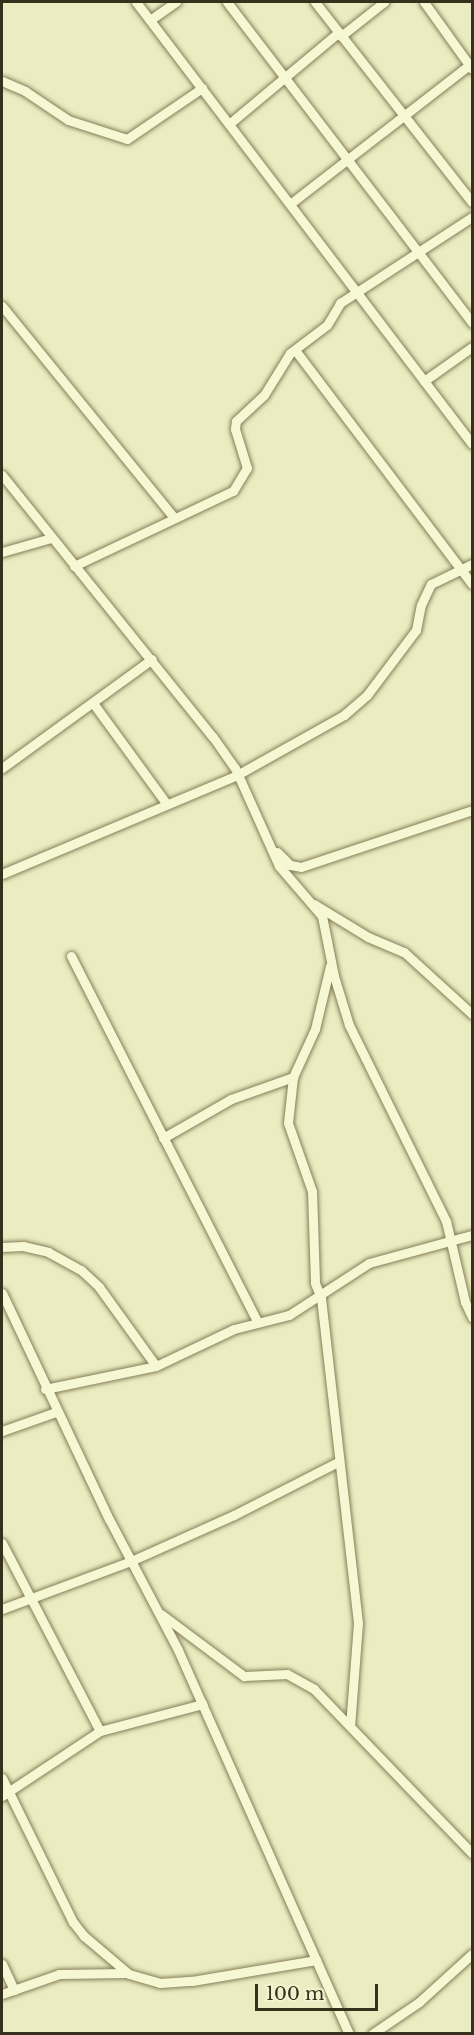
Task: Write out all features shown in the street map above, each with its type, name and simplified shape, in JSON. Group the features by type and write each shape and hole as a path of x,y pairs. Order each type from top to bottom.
{"street":[{"path":"136,2 472,444"},
{"path":"150,20 176,2"},
{"path":"227,2 472,323"},
{"path":"315,2 472,202"},
{"path":"229,124 340,34 384,2"},
{"path":"290,204 472,66 424,2"},
{"path":"2,81 25,91 68,120 127,139 202,87"},
{"path":"74,566 233,491 243,480 247,462 235,429 236,421 264,395 275,372 295,350 327,325 340,303 472,217"},
{"path":"2,306 174,518"},
{"path":"424,381 472,347"},
{"path":"295,350 472,584"},
{"path":"2,475 213,737 237,775 274,849 279,866 292,885 312,903 322,916 331,962 350,1024 446,1221 465,1302 472,1317"},
{"path":"2,552 51,538"},
{"path":"2,874 237,775 344,716 367,695 416,630 421,604 431,584 460,567 472,564"},
{"path":"3,764 93,703 152,659"},
{"path":"93,703 166,803"},
{"path":"274,849 290,865 301,867 472,810"},
{"path":"312,903 368,937 404,952 472,1014"},
{"path":"71,956 257,1321"},
{"path":"331,962 315,1029 293,1077 288,1123 312,1191 315,1283 321,1298 358,1623 350,1726"},
{"path":"164,1138 231,1099 293,1077"},
{"path":"45,1389 156,1366 222,1334 257,1321 289,1315 321,1298 369,1263 452,1243 472,1235"},
{"path":"2,1247 23,1246 48,1252 81,1270 99,1287 156,1366"},
{"path":"2,1293 56,1412 203,1704 349,2034"},
{"path":"2,1431 56,1412"},
{"path":"2,1609 131,1561 234,1515 338,1462"},
{"path":"2,1543 29,1599 100,1731"},
{"path":"157,1611 244,1676 255,1678 280,1672 300,1680 350,1726 472,1853"},
{"path":"5,1795 100,1731 203,1704"},
{"path":"2,1778 5,1795 74,1922 84,1936 129,1974"},
{"path":"372,2034 419,2002 472,1953"},
{"path":"2,1994 59,1974 129,1974 160,1983 192,1981 316,1960"},
{"path":"2,1964 14,1990"}]}
